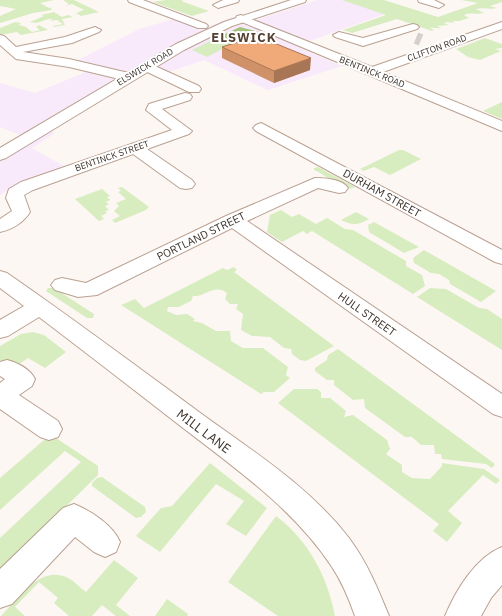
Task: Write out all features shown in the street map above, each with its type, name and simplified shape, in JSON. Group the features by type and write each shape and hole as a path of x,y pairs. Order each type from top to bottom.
{"street":[{"path":"138,2 156,0"},
{"path":"218,5 234,0"},
{"name":"ELSWICK ROAD","path":"0,155 146,66 205,34 242,18 301,0"},
{"path":"423,0 439,5"},
{"path":"138,2 202,26"},
{"name":"BENTINCK ROAD","path":"242,18 502,126"},
{"name":"CLIFTON ROAD","path":"371,72 502,25"},
{"path":"14,50 68,40 95,30"},
{"path":"339,34 363,42 399,32 417,35 441,47"},
{"path":"480,33 502,40"},
{"path":"0,39 17,54 27,58 69,63 128,77"},
{"name":"BENTINCK STREET","path":"0,226 16,218 21,212 15,198 15,193 27,186 184,131 153,110 154,107 189,93 146,66"},
{"name":"DURHAM STREET","path":"261,128 502,258"},
{"path":"135,148 186,184"},
{"name":"PORTLAND STREET","path":"62,285 78,290 91,298 313,178 339,188"},
{"name":"HULL STREET","path":"233,220 502,407"},
{"name":"MILL LANE","path":"0,278 41,306 230,450 310,516 331,540 356,576 372,616"},
{"path":"0,330 41,306"},
{"path":"7,369 22,379 0,396 49,429"},
{"path":"0,592 74,518 105,542"},
{"path":"462,616 479,587 502,562"}],"shaded area":[{"path":"317,0 348,0 388,13 295,46 342,66 268,90 204,60 169,72 149,63 39,128 55,133 32,148 67,168 14,187 0,195 0,161 32,140 0,127 0,83 35,93 98,67 76,61 139,29 177,18 204,29 232,17 247,23"}],"green space":[{"path":"0,0 54,0 40,3 49,8 57,7 51,8 52,10 33,13 0,23 0,16 16,9 0,6"},
{"path":"63,0 74,0 99,12 81,16 76,13 84,10 72,4 65,6 69,4"},
{"path":"184,0 181,1 209,11 192,16 153,2"},
{"path":"342,0 384,0 438,17 478,3 461,0 502,0 502,2 490,6 497,8 476,9 484,13 466,14 464,15 469,18 459,21 452,21 455,23 444,23 449,25 437,26 441,28 430,28 434,30 432,31 397,19 352,33 343,30 386,15"},
{"path":"54,12 62,17 68,15 73,17 62,19 65,25 54,27 53,26 63,24 57,20 50,21 53,19 47,19 36,23 30,22 44,16 41,15"},
{"path":"15,22 21,23 19,25 26,27 32,32 40,30 36,27 39,25 48,30 21,35 17,32 0,35 0,28"},
{"path":"240,27 259,32 231,40 236,43 230,45 216,38"},
{"path":"216,38 230,45 207,57 192,50"},
{"path":"485,38 502,44 502,48 495,49 501,51 480,60 468,57 456,49"},
{"path":"502,102 502,119 483,111"},
{"path":"399,150 403,150 421,159 390,175 374,167 364,171 360,169"},
{"path":"318,167 355,187 345,188 339,186 314,170 314,168"},
{"path":"122,187 149,207 146,210 115,223 112,220 120,216 114,211 119,206 116,203 126,199 118,192 121,191 118,188"},
{"path":"102,189 110,196 107,197 110,200 106,202 109,204 105,206 109,210 105,211 107,213 101,216 104,219 99,221 75,199"},
{"path":"281,210 292,217 299,214 316,224 327,218 345,229 353,230 406,261 406,266 422,275 425,286 413,294 312,231 307,234 303,231 282,242 267,232 270,215"},
{"path":"356,212 369,219 362,223 355,224 341,220"},
{"path":"374,222 419,247 404,253 369,232 368,225"},
{"path":"424,250 496,291 481,302 450,284 449,280 439,274 431,273 414,263 413,258"},
{"path":"234,267 237,270 234,272 334,346 306,361 300,360 292,354 291,349 284,348 270,337 252,336 241,330 243,314 236,309 238,304 230,304 225,299 227,293 223,290 218,289 193,296 191,301 179,307 168,307 167,311 176,315 187,314 195,319 193,321 202,323 216,331 230,331 231,341 243,348 263,348 288,367 286,375 290,378 274,392 264,392 261,394 121,305 135,299 144,308 223,268 227,270"},
{"path":"48,288 54,288 94,314 93,318 87,318 46,291"},
{"path":"430,288 446,289 479,308 487,309 502,319 502,350 417,297"},
{"path":"33,332 44,335 66,352 45,368 28,358 18,365 11,361 3,367 0,365 0,346 21,334"},
{"path":"338,349 495,464 492,468 486,464 442,459 441,454 435,454 434,445 421,445 412,437 405,437 365,408 364,399 353,400 334,385 334,380 327,380 315,371 315,368 327,360 328,355"},
{"path":"294,389 317,389 321,392 321,398 330,398 346,411 344,417 353,415 387,440 390,449 386,454 402,465 402,472 412,478 430,479 442,466 442,463 484,469 500,480 496,484 483,475 448,511 462,523 447,542 433,531 439,524 278,403"},
{"path":"56,438 98,466 98,475 0,571 0,538 81,462 65,451 0,510 0,478 44,440"},
{"path":"210,463 267,508 246,536 226,524 244,501 216,484 160,552 136,536 161,508 172,506"},
{"path":"102,477 145,507 146,512 141,517 136,518 92,486 92,483 97,478"},
{"path":"276,516 298,537 315,560 322,573 332,601 335,616 278,616 228,582"},
{"path":"114,560 138,578 116,605 130,616 116,616 102,605 92,616 69,616 54,603 58,598 39,582 15,607 25,616 1,616 28,587 45,577 54,575 66,577 86,592"},
{"path":"167,599 188,614 187,616 155,616"}],"building":[{"path":"257,36 311,58 274,71 222,47"}],"tunnel":[{"path":"416,38 421,40"}],"district":[{"name":"ELSWICK","path":"244,37"}]}
